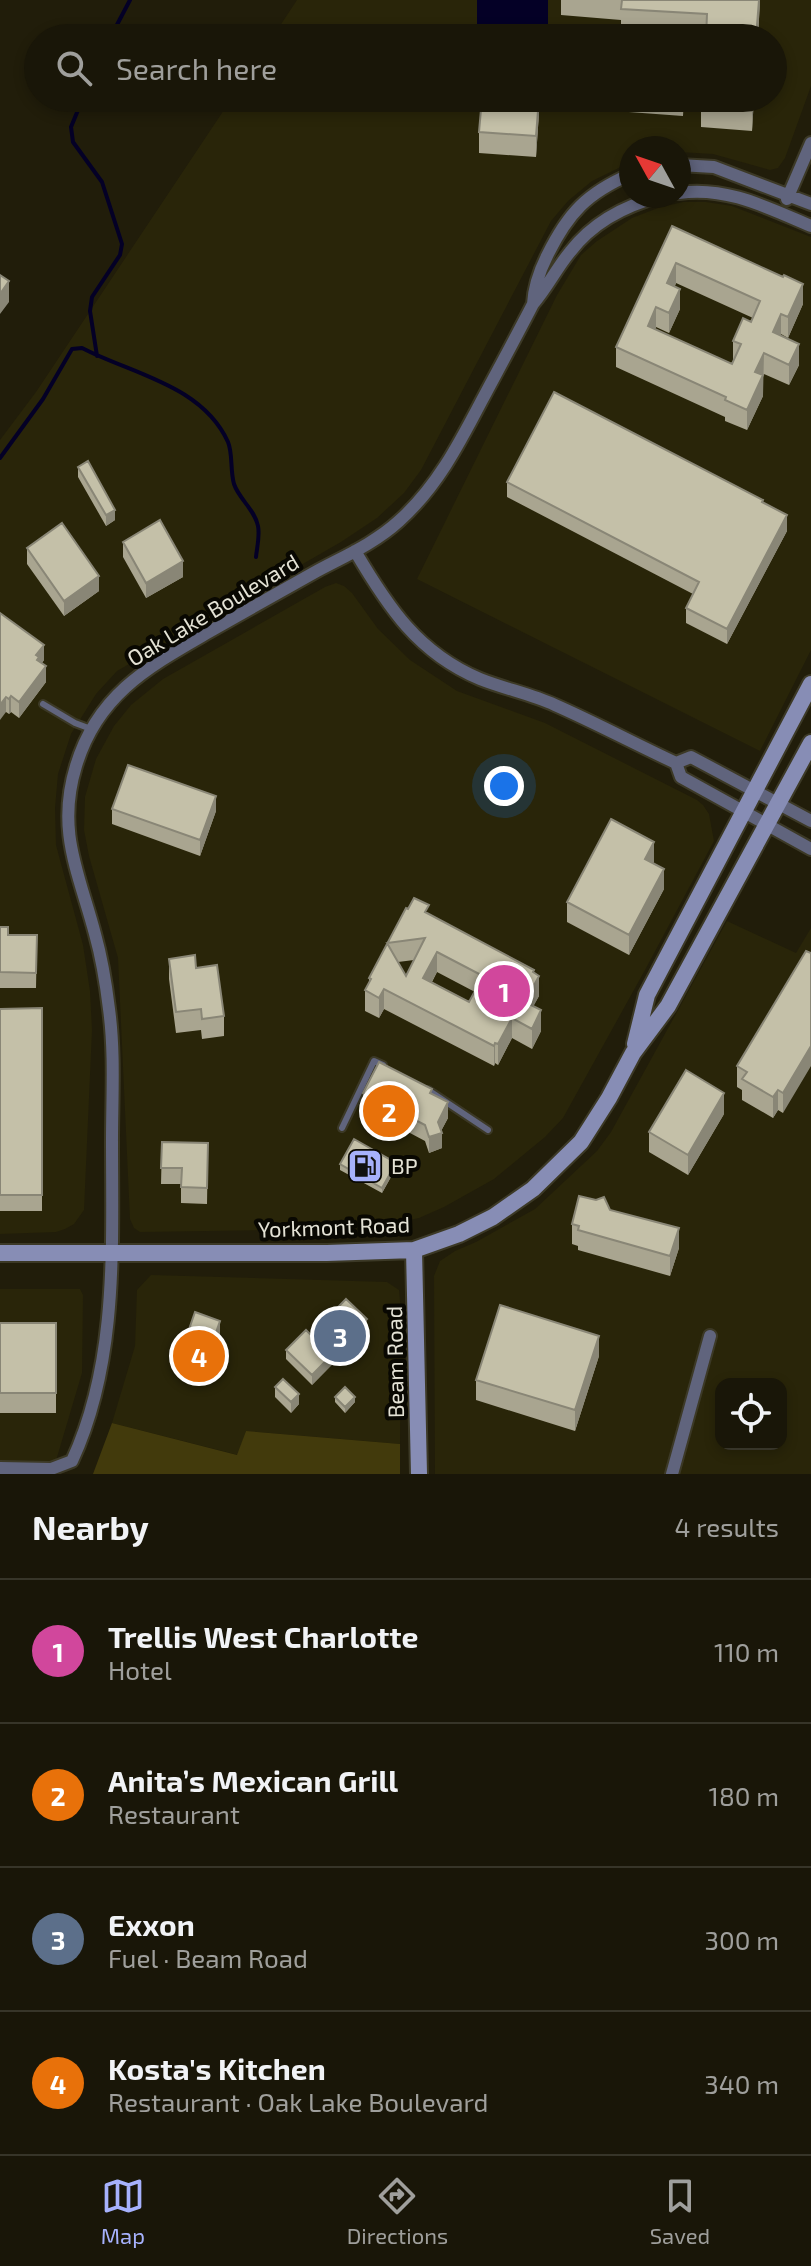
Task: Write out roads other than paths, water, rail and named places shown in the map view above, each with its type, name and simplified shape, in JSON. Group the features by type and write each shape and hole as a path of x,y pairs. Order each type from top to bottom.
{"street":[{"path":"781,213 811,143"},
{"path":"691,166 714,167 811,204"},
{"name":"Oak Lake Boulevard","path":"533,304 537,277 565,223 594,194 619,180"},
{"path":"691,192 704,191 744,198 811,226"},
{"name":"Oak Lake Boulevard","path":"0,1468 20,1471 51,1469 72,1461 83,1438 103,1363 111,1253 113,1073 110,1012 97,942 71,854 68,823 71,785 91,729 113,698 154,663 388,531 435,483 533,304 570,252 588,232 625,208"},
{"path":"355,551 382,597 404,626 437,654 483,680 554,704 676,763 681,777 811,849"},
{"name":"Yorkmont Road","path":"633,1053 647,995 811,684"},
{"name":"Yorkmont Road","path":"0,1253 414,1250 459,1234 493,1217 533,1189 581,1142 633,1053 668,1006 811,743"},
{"path":"676,763 691,757 811,821"},
{"name":"Beam Road","path":"414,1250 419,1474"},
{"path":"672,1474 710,1336"}],"lane":[{"path":"43,704 91,729"},
{"path":"342,1128 374,1061 387,1067"},
{"path":"425,1088 488,1130"}],"waterway":[{"path":"117,24 130,0"},
{"path":"77,112 71,127 73,142 102,182 122,244 120,255 92,297 90,311 97,356"},
{"path":"0,458 43,399 72,349 82,348 184,394 216,423 230,447 234,484 258,526 256,557"}],"place":[{"name":"Trellis West Charlotte","path":"504,991"},
{"name":"Anita’s Mexican Grill","path":"389,1111"},
{"name":"BP","path":"365,1166"},
{"name":"Exxon","path":"340,1336"},
{"name":"Kosta's Kitchen","path":"199,1356"}]}
